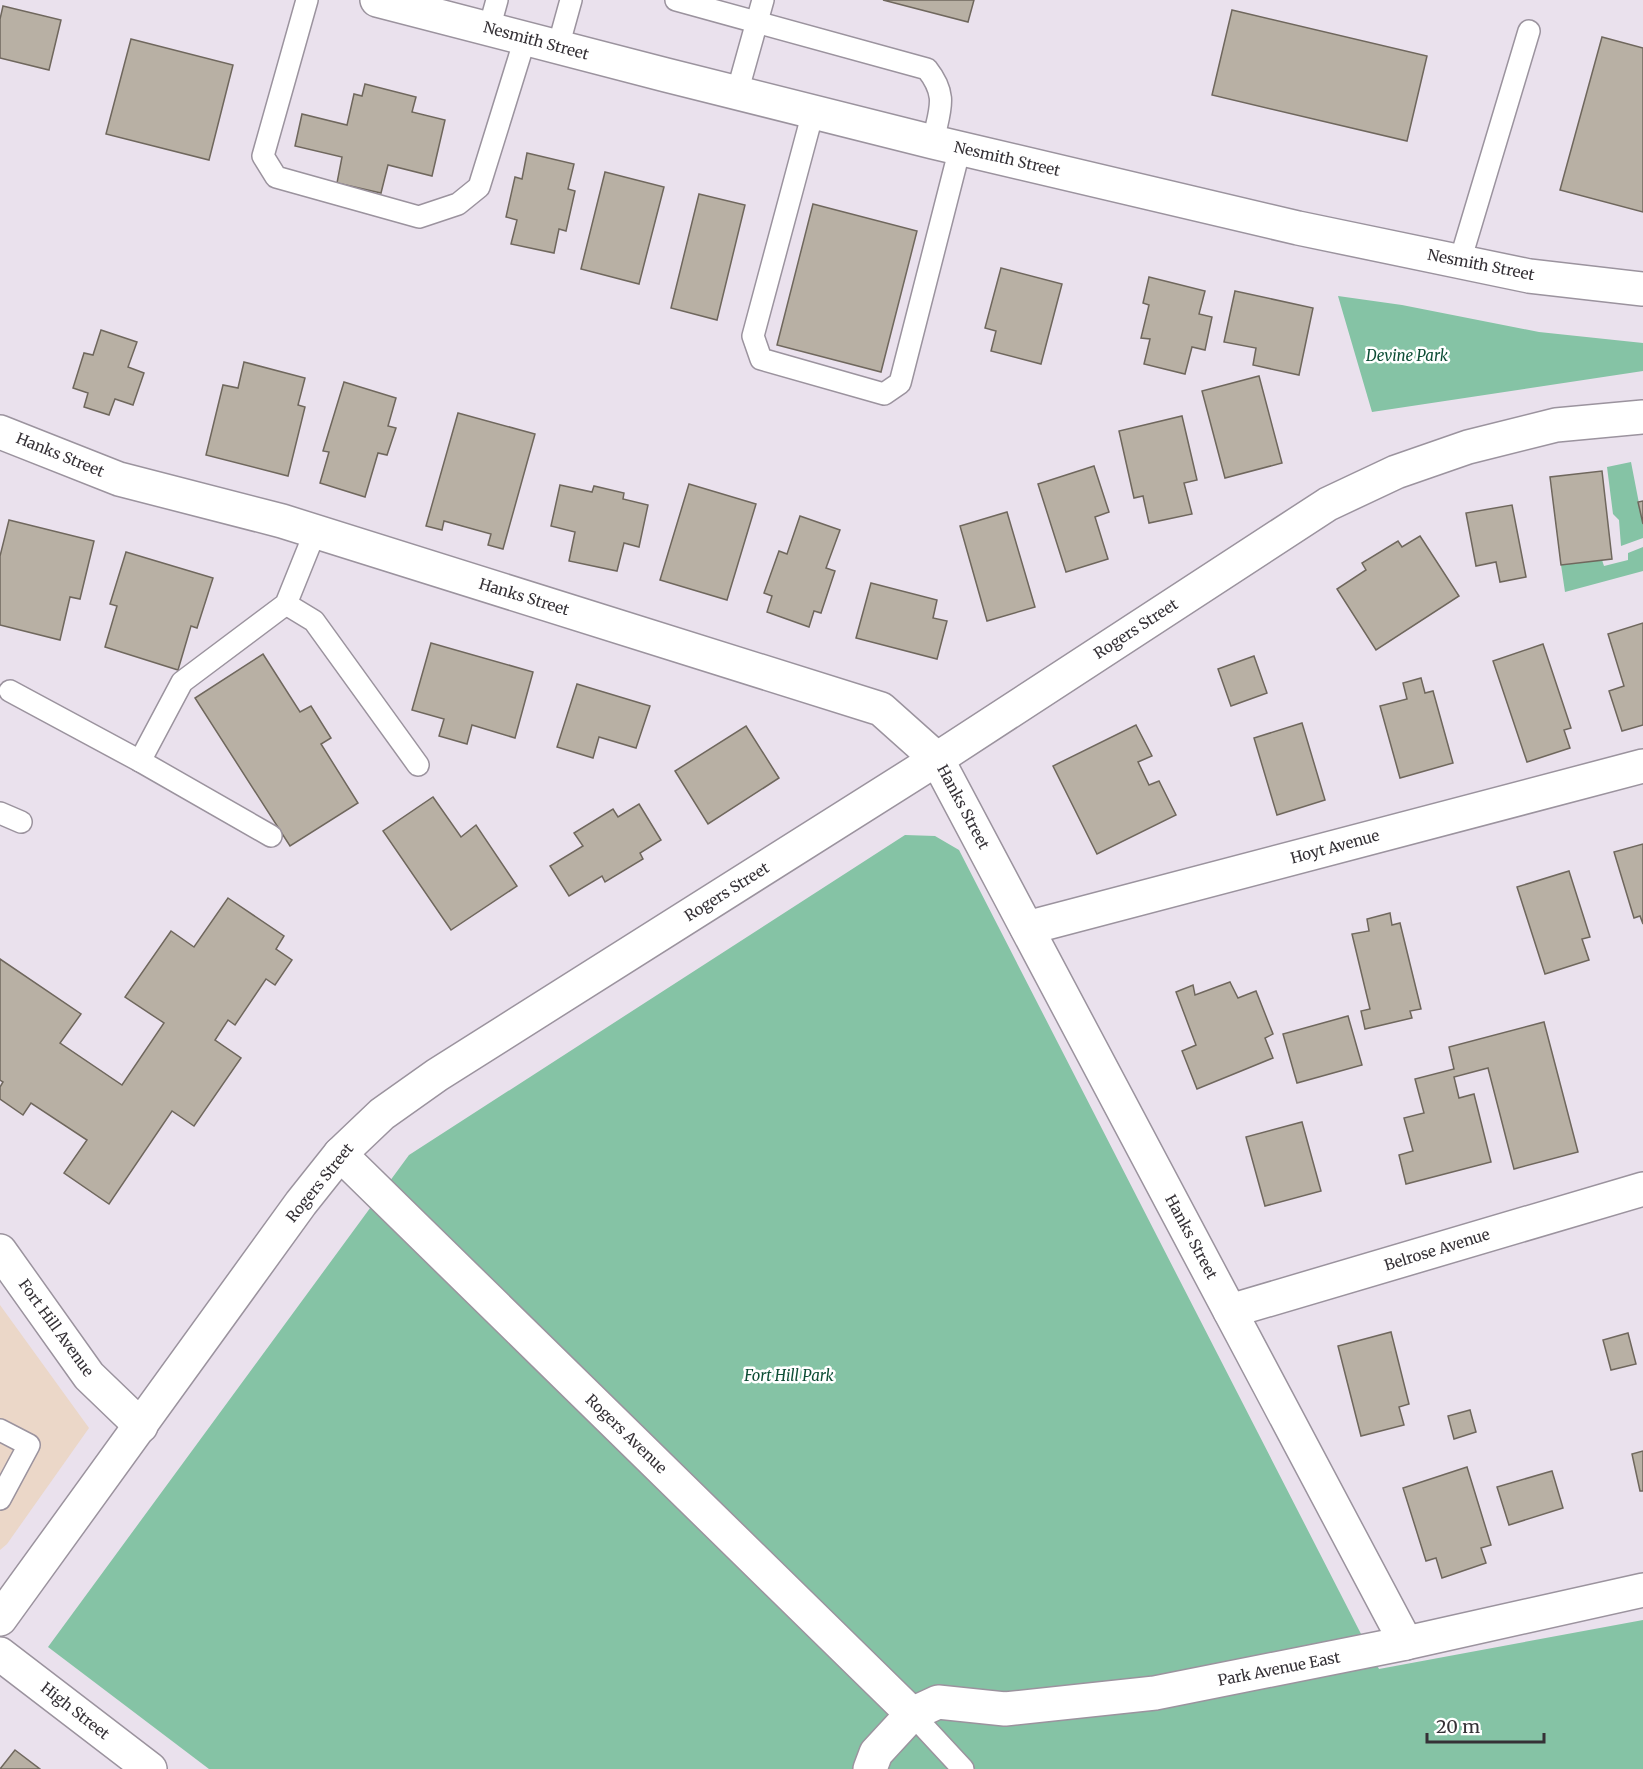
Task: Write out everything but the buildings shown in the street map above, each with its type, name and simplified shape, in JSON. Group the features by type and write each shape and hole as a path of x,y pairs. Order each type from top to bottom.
{"street":[{"name":"Nesmith Street","path":"377,0 493,14 525,39 946,145 1298,228 1529,276 1643,290"},
{"name":"Rogers Street","path":"0,1618 301,1203 340,1154 382,1114 437,1075 937,759 1328,504 1396,472 1468,447 1556,425 1643,417"},
{"name":"Hanks Street","path":"0,432 119,479 282,521 881,709 937,759 1406,1643"},
{"name":"Hoyt Avenue","path":"1027,928 1643,766"},
{"name":"Rogers Avenue","path":"340,1154 912,1714"},
{"name":"Belrose Avenue","path":"1230,1311 1643,1189"},
{"name":"Fort Hill Avenue","path":"0,1251 89,1376 141,1426"},
{"name":"Park Avenue East","path":"912,1714 938,1702 1005,1709 1155,1693 1406,1643 1643,1590"},
{"name":"High Street","path":"0,1654 150,1769"},
{"path":"870,1769 876,1753 912,1714"}],"lane":[{"path":"307,0 263,156 276,177 419,217 458,204 479,186 525,39"},
{"path":"558,47 572,0"},
{"path":"676,0 927,69 937,82 942,96 946,145 900,383 884,394 761,358 753,336 813,112"},
{"path":"737,93 763,0"},
{"path":"1460,261 1529,31"},
{"path":"140,761 182,682 286,604 315,532"},
{"path":"286,604 314,621 418,765"},
{"path":"9,691 140,761 271,836"},
{"path":"0,813 21,822"},
{"path":"0,1430 29,1445 0,1499"},
{"path":"912,1714 963,1769"}],"shaded area":[{"path":"0,1305 89,1428 7,1544 0,1550"}],"green space":[{"name":"Devine Park","path":"1338,296 1402,305 1539,332 1643,343 1643,371 1372,412"},
{"path":"1631,462 1643,524 1643,538 1621,546 1619,520 1613,514 1607,467"},
{"path":"1643,547 1643,571 1565,592 1561,565 1602,560 1604,566 1628,560 1628,553"},
{"name":"Fort Hill Park","path":"905,835 935,836 959,850 1379,1669 1643,1620 1643,1769 209,1769 48,1647 409,1155"}]}
